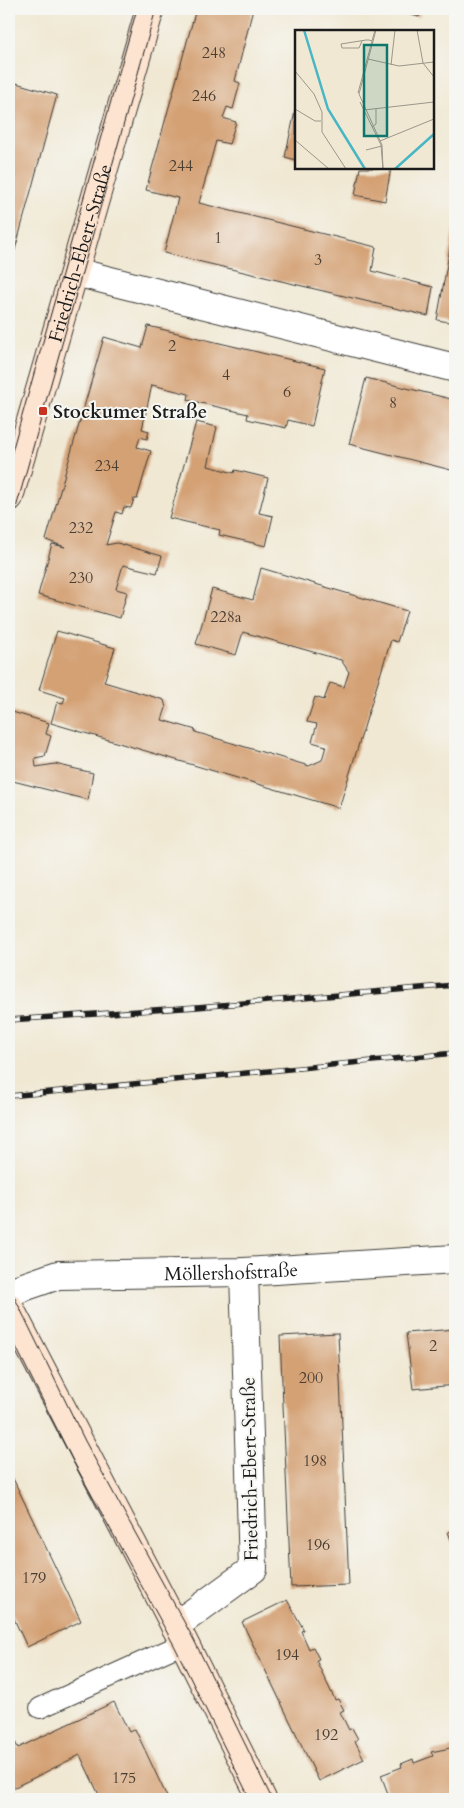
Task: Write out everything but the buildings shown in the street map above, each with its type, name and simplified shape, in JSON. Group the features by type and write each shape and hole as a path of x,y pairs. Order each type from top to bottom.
{"main road":[{"name":"Friedrich-Ebert-Straße","path":"9,497 150,9"},
{"path":"9,1307 179,1634 262,1799"}],"street":[{"path":"75,272 455,368"},
{"name":"Möllershofstraße","path":"9,1292 58,1275 244,1272 455,1259"},
{"name":"Friedrich-Ebert-Straße","path":"179,1634 253,1568 244,1272"}],"lane":[{"path":"40,1708 179,1634"}],"tram line":[{"path":"9,462 137,9"},
{"path":"9,533 156,9"},
{"path":"9,1286 85,1441 194,1640 272,1799"},
{"path":"9,1333 72,1459 175,1647 250,1799"}],"railway":[{"path":"9,1020 197,1007 455,985"},
{"path":"9,1096 455,1053"}],"place":[{"name":"Stockumer Straße","path":"43,411"}]}
